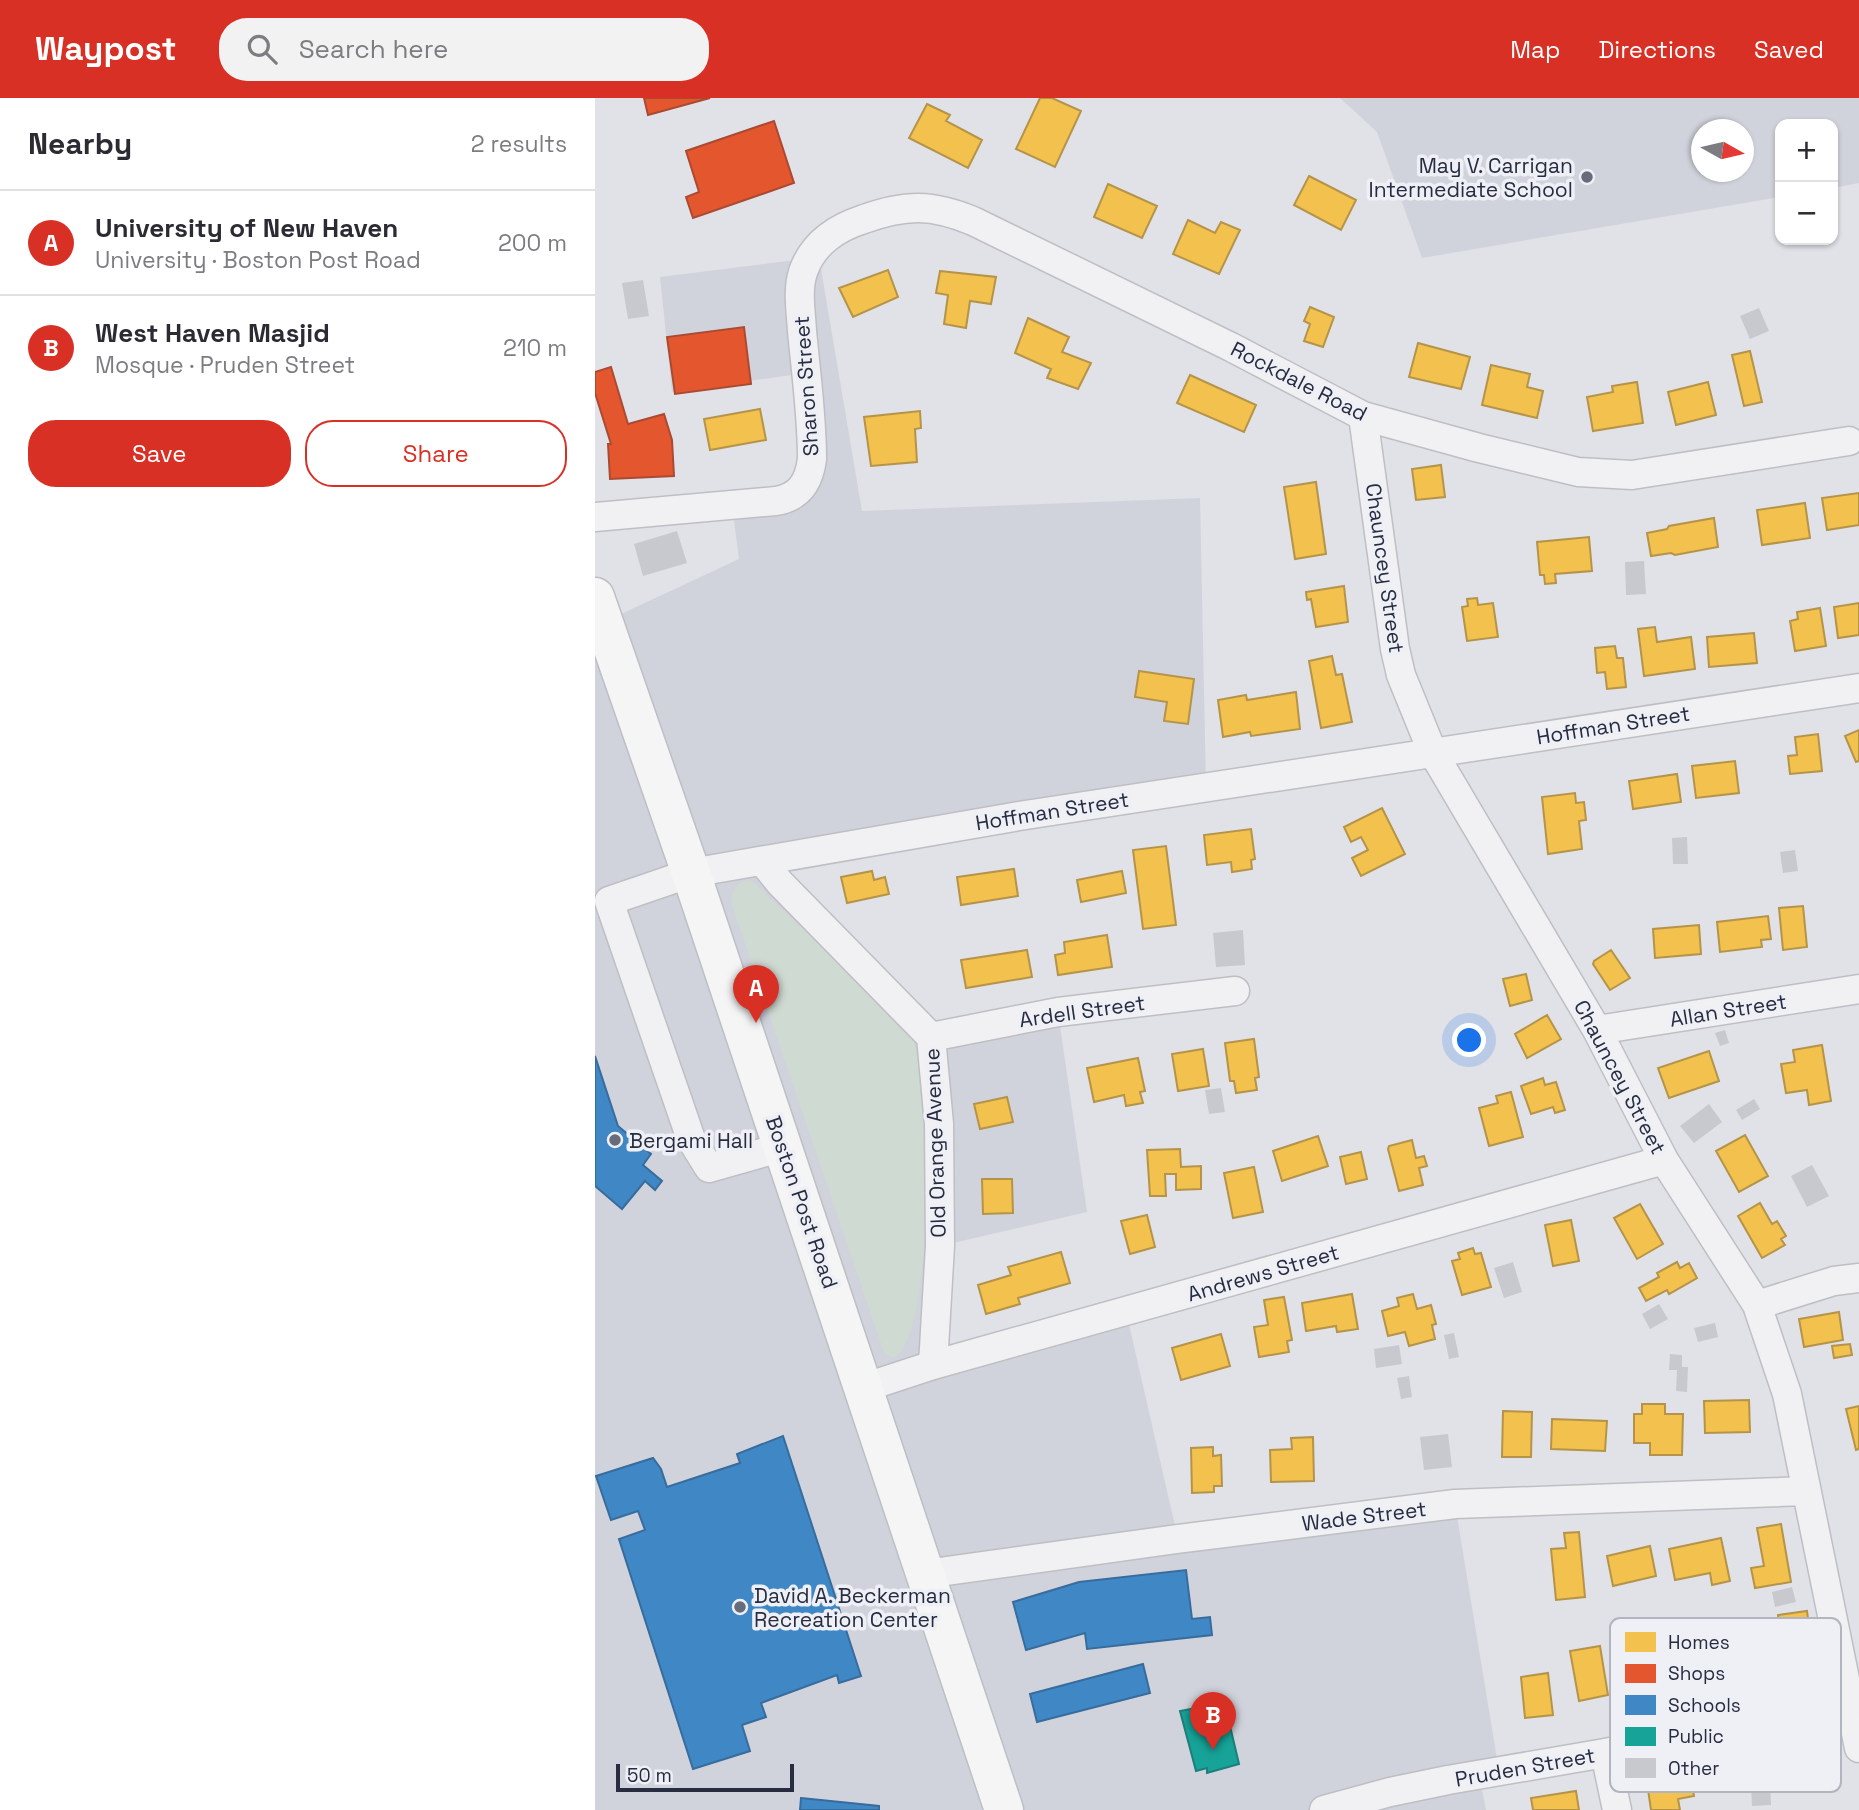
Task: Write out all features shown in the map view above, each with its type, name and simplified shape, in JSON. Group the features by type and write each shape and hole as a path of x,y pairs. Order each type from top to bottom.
{"main road":[{"name":"Boston Post Road","path":"595,597 691,873 1003,1810"}],"street":[{"name":"Rockdale Road","path":"800,281 817,246 839,229 895,209 915,206 934,208 985,227 1231,347 1363,416 1479,449 1578,472 1632,475 1849,441"},
{"name":"Sharon Street","path":"595,517 776,501 791,498 798,493 811,468 812,446 800,281"},
{"name":"Chauncey Street","path":"1363,416 1401,676 1432,751 1597,1030 1664,1160 1757,1305 1787,1394 1832,1618"},
{"name":"Hoffman Street","path":"783,1147 709,1168 691,1139 609,901 691,873 1019,816 1859,688"},
{"name":"Old Orange Avenue","path":"763,862 780,883 931,1037 939,1138 940,1246 933,1365"},
{"name":"Allan Street","path":"1597,1030 1859,989"},
{"name":"Ardell Street","path":"931,1037 1058,1012 1235,991"},
{"name":"Andrews Street","path":"863,1388 933,1365 1664,1160"},
{"path":"1757,1305 1835,1282 1859,1278"},
{"name":"Wade Street","path":"925,1574 1455,1504 1806,1491"},
{"name":"Chauncey Street","path":"1841,1664 1859,1748"},
{"name":"Pruden Street","path":"1841,1706 1849,1704"},
{"name":"Pruden Street","path":"1324,1810 1448,1780 1610,1752"},
{"path":"1605,1753 1610,1777"},
{"path":"1613,1792 1617,1810"}],"shaded area":[{"name":"May V. Carrigan Intermediate School","path":"1340,98 1859,98 1859,183 1838,187 1838,119 1775,119 1775,198 1422,258 1377,132"},
{"path":"819,257 862,511 1200,498 1206,786 764,862 931,1037 1058,1012 1087,1212 940,1246 933,1365 1126,1311 1178,1539 1455,1504 1499,1771 1479,1774 1486,1810 595,1810 595,597 604,622 739,559 732,505 798,493 805,373 672,392 660,277"},
{"path":"746,880 752,881 875,995 912,1038 919,1062 924,1102 926,1208 923,1262 916,1309 906,1343 892,1358 884,1352 732,905 734,890"}],"building: Homes":[{"path":"1040,98 1052,98 1081,111 1055,167 1016,149"},
{"path":"927,104 950,115 946,121 982,140 968,168 909,138"},
{"path":"1309,176 1356,200 1341,230 1294,205"},
{"path":"1108,184 1157,206 1142,238 1094,217"},
{"path":"1188,220 1215,233 1221,222 1240,230 1219,274 1173,254"},
{"path":"888,270 898,297 853,317 839,288"},
{"path":"940,271 996,277 991,304 970,301 966,328 944,324 948,295 936,293"},
{"path":"1310,307 1334,317 1323,347 1304,341 1310,324 1304,321"},
{"path":"1028,318 1069,337 1062,352 1091,363 1078,389 1047,378 1051,369 1015,353"},
{"path":"1418,343 1470,357 1461,389 1409,377"},
{"path":"1750,351 1762,402 1744,406 1732,355"},
{"path":"1491,365 1530,374 1527,387 1543,391 1537,418 1482,405"},
{"path":"1190,375 1256,405 1244,432 1177,403"},
{"path":"1637,382 1643,423 1593,431 1587,397 1613,392 1612,386"},
{"path":"1708,382 1716,415 1676,425 1668,392"},
{"path":"760,409 766,440 710,450 704,419"},
{"path":"920,411 921,428 915,429 917,462 871,466 864,417"},
{"path":"1441,465 1445,497 1416,500 1412,469"},
{"path":"1316,482 1326,554 1295,559 1284,487"},
{"path":"1859,493 1859,525 1827,530 1822,498"},
{"path":"1805,503 1810,538 1762,545 1757,510"},
{"path":"1714,518 1718,547 1675,555 1671,553 1651,556 1647,533"},
{"path":"1589,537 1592,571 1555,574 1556,583 1545,584 1544,575 1540,575 1537,542"},
{"path":"1344,586 1348,622 1316,627 1311,599 1307,600 1306,592"},
{"path":"1477,598 1478,605 1493,603 1498,637 1467,641 1462,607 1468,606 1467,599"},
{"path":"1859,603 1859,635 1838,638 1834,607"},
{"path":"1820,608 1826,646 1795,651 1790,621 1798,619 1797,612"},
{"path":"1655,627 1657,642 1691,637 1695,669 1644,676 1638,629"},
{"path":"1754,633 1757,663 1709,667 1707,637"},
{"path":"1615,646 1617,658 1623,658 1626,687 1607,689 1605,672 1597,673 1595,648"},
{"path":"1332,656 1336,675 1342,674 1352,722 1321,728 1309,661"},
{"path":"1139,671 1194,679 1188,724 1164,721 1167,702 1135,697"},
{"path":"1296,692 1300,729 1251,736 1250,732 1223,737 1218,700 1246,695 1247,700"},
{"path":"1859,730 1859,761 1856,762 1845,736"},
{"path":"1818,734 1822,771 1790,774 1788,756 1797,755 1795,737"},
{"path":"1735,761 1739,793 1696,798 1692,766"},
{"path":"1677,774 1681,802 1633,809 1629,781"},
{"path":"1575,793 1576,803 1584,802 1586,820 1579,821 1582,849 1548,854 1542,797"},
{"path":"1382,808 1405,854 1361,876 1352,858 1368,850 1361,837 1351,842 1344,827"},
{"path":"1251,829 1255,859 1251,860 1252,869 1232,872 1231,862 1207,865 1204,835"},
{"path":"1166,846 1176,925 1143,929 1133,850"},
{"path":"1014,869 1018,896 961,905 957,877"},
{"path":"872,871 874,880 885,877 889,894 847,903 841,877"},
{"path":"1122,871 1126,893 1081,902 1077,880"},
{"path":"1803,906 1807,947 1783,950 1779,908"},
{"path":"1768,916 1771,939 1761,940 1762,947 1720,952 1717,922"},
{"path":"1699,925 1701,954 1655,958 1653,929"},
{"path":"1107,935 1112,967 1058,975 1055,955 1065,953 1064,942"},
{"path":"1027,950 1032,977 966,988 961,960"},
{"path":"1611,950 1630,978 1610,990 1593,964"},
{"path":"1526,974 1532,1000 1510,1006 1503,979"},
{"path":"1547,1015 1561,1039 1527,1058 1515,1034"},
{"path":"1254,1039 1259,1077 1255,1078 1257,1090 1236,1093 1234,1081 1230,1081 1225,1043"},
{"path":"1822,1045 1831,1101 1809,1105 1807,1090 1786,1093 1781,1064 1795,1062 1793,1050"},
{"path":"1203,1049 1209,1086 1178,1091 1172,1054"},
{"path":"1709,1051 1719,1081 1669,1098 1658,1068"},
{"path":"1138,1058 1145,1091 1140,1092 1143,1103 1126,1106 1124,1095 1094,1102 1087,1068"},
{"path":"1543,1078 1545,1085 1556,1082 1565,1110 1555,1113 1553,1107 1531,1114 1521,1086"},
{"path":"1511,1092 1523,1137 1489,1146 1479,1108 1498,1103 1496,1096"},
{"path":"1007,1097 1013,1122 980,1129 974,1104"},
{"path":"1745,1135 1768,1176 1739,1192 1716,1151"},
{"path":"1318,1136 1328,1166 1282,1181 1273,1151"},
{"path":"1412,1140 1416,1158 1424,1156 1427,1166 1419,1168 1423,1185 1399,1191 1388,1149 1389,1146"},
{"path":"1180,1149 1181,1167 1201,1166 1201,1189 1176,1190 1176,1174 1165,1174 1166,1196 1150,1196 1147,1150"},
{"path":"1361,1152 1367,1179 1346,1184 1340,1157"},
{"path":"1254,1167 1263,1212 1233,1218 1224,1173"},
{"path":"982,1179 1012,1179 1013,1213 983,1214"},
{"path":"1760,1203 1772,1224 1777,1221 1786,1236 1781,1239 1785,1245 1762,1258 1738,1216"},
{"path":"1640,1204 1663,1244 1637,1259 1614,1218"},
{"path":"1147,1215 1155,1247 1130,1254 1121,1221"},
{"path":"1571,1220 1579,1261 1553,1266 1545,1225"},
{"path":"1473,1248 1475,1254 1481,1253 1491,1287 1462,1295 1452,1261 1460,1259 1458,1253"},
{"path":"1061,1252 1070,1283 1018,1298 1020,1304 986,1314 978,1285 1011,1275 1008,1267"},
{"path":"1677,1262 1680,1268 1689,1263 1697,1278 1669,1294 1667,1290 1646,1301 1639,1288 1659,1277 1657,1273"},
{"path":"1352,1294 1358,1329 1337,1332 1336,1326 1306,1331 1302,1303"},
{"path":"1413,1294 1417,1309 1431,1305 1436,1324 1432,1325 1435,1339 1409,1346 1405,1332 1388,1336 1382,1311 1399,1306 1397,1298"},
{"path":"1284,1297 1292,1340 1287,1341 1289,1352 1259,1357 1254,1327 1268,1325 1264,1300"},
{"path":"1839,1312 1843,1340 1804,1347 1799,1319"},
{"path":"1221,1334 1230,1366 1181,1380 1172,1348"},
{"path":"1850,1344 1852,1355 1834,1358 1832,1346"},
{"path":"1749,1400 1750,1432 1705,1433 1704,1401"},
{"path":"1642,1404 1665,1404 1665,1414 1683,1414 1682,1455 1650,1455 1650,1443 1634,1443 1634,1414 1642,1414"},
{"path":"1859,1406 1859,1449 1856,1450 1846,1409"},
{"path":"1503,1411 1532,1412 1531,1457 1502,1457"},
{"path":"1552,1419 1607,1421 1605,1451 1551,1449"},
{"path":"1313,1437 1314,1481 1271,1482 1270,1450 1292,1449 1291,1438"},
{"path":"1213,1447 1213,1456 1221,1455 1222,1486 1214,1486 1214,1492 1192,1493 1191,1448"},
{"path":"1781,1524 1791,1582 1755,1588 1751,1568 1764,1566 1757,1528"},
{"path":"1579,1532 1585,1597 1556,1600 1551,1549 1566,1548 1564,1533"},
{"path":"1721,1538 1730,1581 1712,1585 1710,1573 1675,1580 1669,1549"},
{"path":"1650,1546 1656,1576 1613,1586 1607,1556"},
{"path":"1807,1611 1808,1618 1778,1618 1778,1615"},
{"path":"1600,1646 1608,1695 1579,1701 1570,1651"},
{"path":"1548,1673 1553,1715 1525,1718 1521,1677"},
{"path":"1576,1791 1579,1810 1533,1810 1531,1798"},
{"path":"1648,1792 1693,1792 1694,1796 1678,1799 1680,1810 1651,1810"}],"building: Shops":[{"path":"644,98 710,98 648,115"},
{"path":"774,121 794,183 693,218 686,197 699,192 686,151"},
{"path":"744,327 751,384 675,394 667,337"},
{"path":"611,367 628,424 664,414 672,440 674,476 610,479 608,444 611,444 595,393 595,372"}],"building: Schools":[{"name":"Bergami Hall","path":"595,1056 618,1126 651,1154 643,1165 662,1181 655,1190 645,1181 622,1209 595,1186"},
{"name":"David A. Beckerman Recreation Center","path":"783,1436 861,1676 839,1683 837,1675 761,1703 766,1717 742,1725 750,1751 693,1769 619,1539 645,1530 638,1511 611,1520 596,1476 653,1458 661,1469 667,1487 740,1463 737,1454"},
{"path":"1186,1570 1192,1619 1210,1617 1212,1635 1087,1649 1085,1633 1026,1650 1013,1602 1079,1582"},
{"path":"1143,1664 1150,1693 1037,1722 1030,1694"},
{"path":"801,1798 879,1806 879,1810 800,1810"}],"building: Public":[{"path":"1228,1702 1230,1708 1226,1709 1239,1764 1207,1773 1207,1768 1196,1771 1180,1711"}],"building: Other":[{"path":"643,280 649,316 628,319 622,283"},
{"path":"1759,308 1769,331 1750,339 1740,316"},
{"path":"677,531 687,563 643,576 634,544"},
{"path":"1644,561 1646,594 1626,595 1625,562"},
{"path":"1687,837 1688,864 1673,864 1672,838"},
{"path":"1795,850 1798,871 1783,873 1780,852"},
{"path":"1243,930 1245,965 1216,967 1213,933"},
{"path":"1725,1030 1729,1043 1720,1046 1715,1033"},
{"path":"1221,1088 1225,1112 1209,1114 1205,1090"},
{"path":"1754,1099 1760,1109 1742,1120 1736,1110"},
{"path":"1709,1104 1722,1122 1694,1143 1680,1126"},
{"path":"1812,1165 1829,1196 1807,1207 1791,1176"},
{"path":"1513,1262 1522,1292 1504,1298 1494,1268"},
{"path":"1659,1304 1668,1319 1650,1329 1642,1314"},
{"path":"1715,1323 1718,1337 1698,1342 1694,1328"},
{"path":"1454,1333 1459,1357 1449,1359 1444,1335"},
{"path":"1399,1345 1402,1364 1376,1368 1374,1349"},
{"path":"1670,1354 1682,1355 1682,1367 1688,1367 1687,1392 1676,1391 1677,1370 1669,1370"},
{"path":"1409,1376 1412,1397 1401,1399 1397,1378"},
{"path":"1448,1434 1452,1467 1424,1470 1420,1437"},
{"path":"1792,1587 1796,1602 1775,1607 1772,1592"},
{"path":"1751,1792 1770,1792 1771,1805 1752,1806"}],"place":[{"name":"May V. Carrigan Intermediate School","path":"1587,177"},
{"name":"University of New Haven","path":"756,1023"},
{"name":"Bergami Hall","path":"615,1140"},
{"name":"David A. Beckerman Recreation Center","path":"740,1607"},
{"name":"West Haven Masjid","path":"1213,1750"}]}
